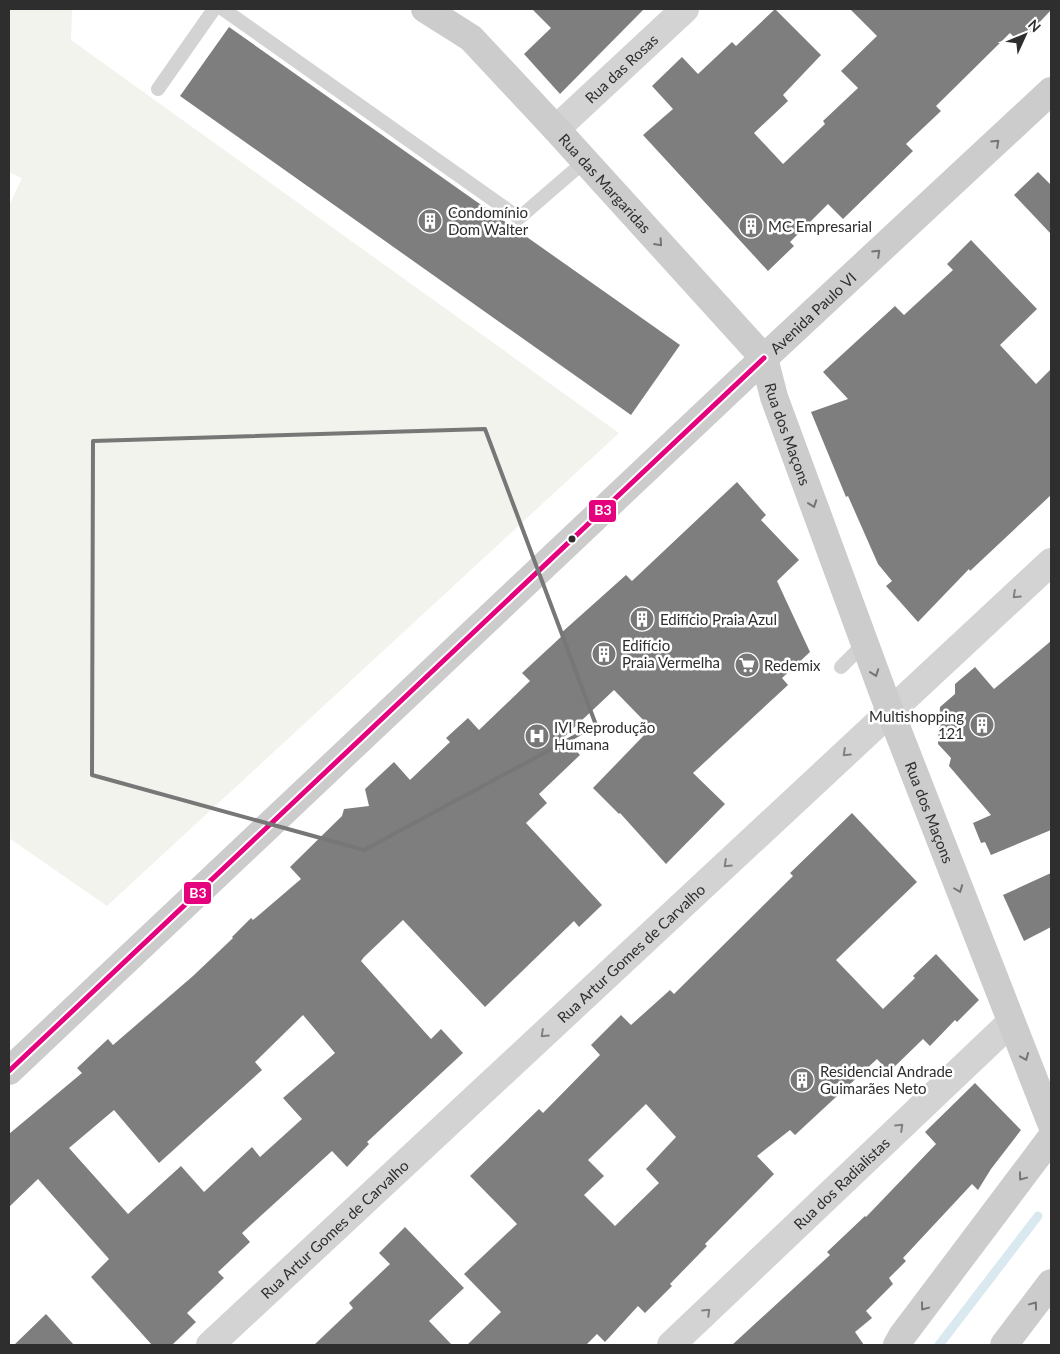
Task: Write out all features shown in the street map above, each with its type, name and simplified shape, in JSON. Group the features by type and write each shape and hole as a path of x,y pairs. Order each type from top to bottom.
{"street":[{"path":"425,9 471,38"},
{"name":"Rua das Margaridas","path":"447,9 471,38 764,358"},
{"name":"Rua das Rosas","path":"556,129 685,9"},
{"name":"Avenida Paulo VI","path":"9,1071 764,358 1051,91"},
{"name":"Rua dos Maçons","path":"764,358 774,397 864,643 1051,1123"},
{"name":"Rua Artur Gomes de Carvalho","path":"210,1345 761,824 890,712 1051,562"},
{"name":"Rua dos Radialistas","path":"672,1345 1011,1022"},
{"path":"897,1345 1051,1138"},
{"path":"1004,1345 1051,1282"}],"lane":[{"path":"158,89 214,9"},
{"path":"223,9 519,218 585,161"},
{"path":"841,667 864,643"}],"highlighted area":[{"path":"485,429 596,725 364,850 92,775 93,441"}],"shaded area":[{"path":"9,9 72,9 71,40 619,433 107,906 9,838 9,206 22,178 9,172"}],"building":[{"path":"532,9 644,9 560,94 524,54 551,28"},
{"path":"775,9 821,55 783,95 788,101 754,133 783,164 825,124 823,121 858,88 841,71 877,36 850,9 1051,10 1020,43 1010,33 936,106 941,111 906,144 913,151 843,219 828,204 790,242 794,246 768,271 643,135 673,109 652,86 682,57 698,74 732,42 736,46"},
{"name":"Condomínio Dom Walter","path":"229,27 680,345 631,415 180,96"},
{"path":"1038,172 1051,185 1051,234 1014,195"},
{"path":"971,240 1037,309 1000,345 1036,384 1051,369 1051,495 970,571 969,569 918,622 886,586 892,581 878,564 848,496 846,497 811,412 848,399 823,372 895,306 904,315 953,270 947,264"},
{"path":"737,482 766,515 761,520 799,560 777,581 810,652 782,678 788,685 693,773 725,804 666,864 620,813 593,788 651,728 614,690 564,737 580,755 539,794 547,803 526,823 602,905 579,927 574,921 485,1007 403,920 364,957 361,961 431,1039 441,1029 463,1053 367,1142 369,1144 347,1167 332,1151 242,1233 250,1242 218,1272 224,1278 187,1313 196,1322 172,1345 152,1345 91,1277 109,1259 38,1179 9,1207 9,1134 82,1073 77,1068 108,1039 113,1045 193,976 251,918 253,920 301,879 290,867 342,816 344,809 369,806 365,789 394,762 410,780 450,742 446,738 468,718 479,730 530,681 522,673 562,636 560,634 626,575 632,581","holes":["303,1015 335,1053 283,1098 302,1119 260,1157 252,1147 204,1192 181,1166 128,1214 69,1148 114,1110 159,1163 262,1070 255,1062"]},
{"path":"1051,641 1051,830 991,855 985,842 981,843 973,823 991,815 949,766 951,758 938,744 940,707 955,694 955,684 975,667 994,689"},
{"path":"852,813 917,882 836,960 883,1009 915,978 913,976 936,954 979,1000 957,1022 955,1020 930,1046 923,1039 889,1072 877,1059 795,1135 790,1130 757,1156 774,1174 705,1244 707,1246 645,1313 638,1306 605,1342 597,1334 586,1345 467,1345 501,1312 464,1274 517,1224 470,1176 539,1109 543,1113 600,1055 591,1045 621,1015 631,1025 670,990 674,994 793,876 790,873","holes":["646,1104 676,1137 646,1169 659,1183 615,1226 584,1195 604,1176 588,1160"]},
{"path":"1051,873 1051,927 1024,941 1003,895"},
{"path":"975,1083 1021,1130 991,1169 978,1190 972,1184 903,1258 906,1261 889,1278 893,1284 866,1311 872,1318 855,1332 864,1345 732,1345 830,1255 827,1252 866,1217 936,1144 925,1132"},
{"path":"405,1227 464,1288 429,1321 452,1345 314,1345 353,1308 349,1303 390,1264 379,1253"},
{"path":"46,1314 74,1345 14,1345"}],"waterway":[{"path":"939,1345 1038,1216"}],"transit line":[{"name":"B3","path":"9,1071 764,358"}],"place":[{"name":"Condomínio Dom Walter","path":"430,221"},
{"name":"MC Empresarial","path":"751,226"},
{"name":"Edifício Praia Azul","path":"642,619"},
{"name":"Edifício Praia Vermelha","path":"604,654"},
{"name":"Redemix","path":"747,665"},
{"name":"Multishopping 121","path":"982,725"},
{"name":"IVI Reprodução Humana","path":"537,736"},
{"name":"Residencial Andrade Guimarães Neto","path":"802,1080"}]}
